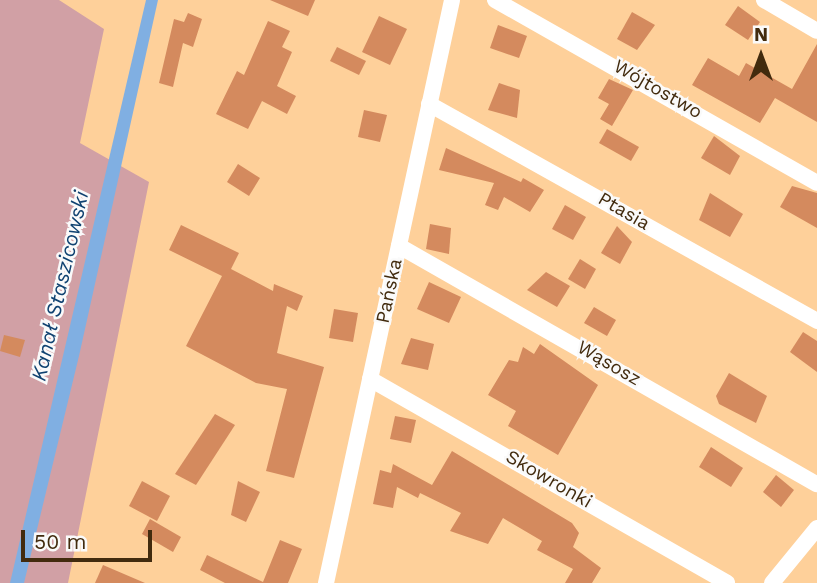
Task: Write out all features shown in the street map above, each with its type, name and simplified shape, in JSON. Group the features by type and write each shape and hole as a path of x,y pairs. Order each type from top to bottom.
{"street":[{"name":"Pańska","path":"326,583 452,0"},
{"name":"Wójtostwo","path":"495,0 817,183"},
{"path":"764,0 817,31"},
{"name":"Ptasia","path":"429,104 817,321"},
{"name":"Wąsosz","path":"399,246 817,484"},
{"name":"Skowronki","path":"370,379 727,583"},
{"path":"772,583 817,528"}],"shaded area":[{"path":"0,0 59,0 104,29 80,143 149,182 68,583 0,583"}],"water":[{"path":"146,0 158,0 79,356 24,583 10,583"}],"building":[{"path":"270,0 315,0 308,16"},
{"path":"738,6 760,22 748,40 725,25"},
{"path":"632,12 655,25 637,50 617,39"},
{"path":"188,13 202,19 193,47 183,43 173,87 159,83 174,19 184,22"},
{"path":"379,16 407,29 390,65 362,52"},
{"path":"268,21 290,31 282,47 292,52 277,86 296,96 287,114 262,101 248,129 216,114 237,71 244,75"},
{"path":"498,25 527,36 519,58 490,48"},
{"path":"817,44 817,122 775,98 760,123 692,85 708,58 739,76 746,63 792,89"},
{"path":"337,47 366,61 359,75 330,61"},
{"path":"609,79 633,90 612,126 600,119 609,104 598,98"},
{"path":"499,83 520,90 517,118 488,110"},
{"path":"364,110 387,115 380,142 358,137"},
{"path":"607,129 639,147 631,161 599,143"},
{"path":"714,136 740,156 730,175 701,158"},
{"path":"446,148 521,182 523,178 544,190 530,212 504,197 498,210 485,205 494,183 439,170"},
{"path":"238,164 260,178 249,196 227,182"},
{"path":"792,186 817,193 817,228 780,207"},
{"path":"710,193 743,214 730,237 699,220"},
{"path":"565,205 586,217 573,240 552,229"},
{"path":"430,224 451,228 449,254 426,249"},
{"path":"181,225 239,253 231,269 273,291 274,284 303,296 297,311 287,306 277,353 324,367 294,478 266,471 287,389 256,383 186,346 222,276 169,250"},
{"path":"617,226 632,242 620,264 601,253"},
{"path":"580,259 596,269 585,289 568,279"},
{"path":"546,272 570,286 557,307 527,290"},
{"path":"429,282 461,297 449,323 417,309"},
{"path":"594,307 616,320 607,336 584,323"},
{"path":"334,309 358,313 353,342 329,338"},
{"path":"803,332 817,341 817,372 790,352"},
{"path":"4,335 25,340 20,357 0,351"},
{"path":"411,338 434,344 428,370 401,364"},
{"path":"540,344 598,385 558,455 508,426 516,411 488,395 509,360 518,362 523,347 534,354"},
{"path":"729,373 767,396 756,423 719,404 716,396"},
{"path":"215,414 235,425 196,485 175,474"},
{"path":"395,416 416,420 411,443 390,439"},
{"path":"711,447 743,468 731,487 699,467"},
{"path":"452,451 572,523 579,533 573,547 601,568 592,583 565,583 573,569 537,550 542,541 503,518 488,544 450,531 461,513 420,493 418,498 397,487 393,508 373,504 380,470 391,473 393,464 432,485"},
{"path":"776,475 794,490 781,507 763,492"},
{"path":"142,481 170,496 157,521 129,506"},
{"path":"238,481 260,492 246,522 231,515"},
{"path":"150,519 181,537 173,552 142,534"},
{"path":"280,540 302,549 288,583 225,583 200,570 207,555 263,582"},
{"path":"103,565 145,583 95,583"}],"water label":[{"name":"Kanał Staszicowski","path":"60,286"}]}
